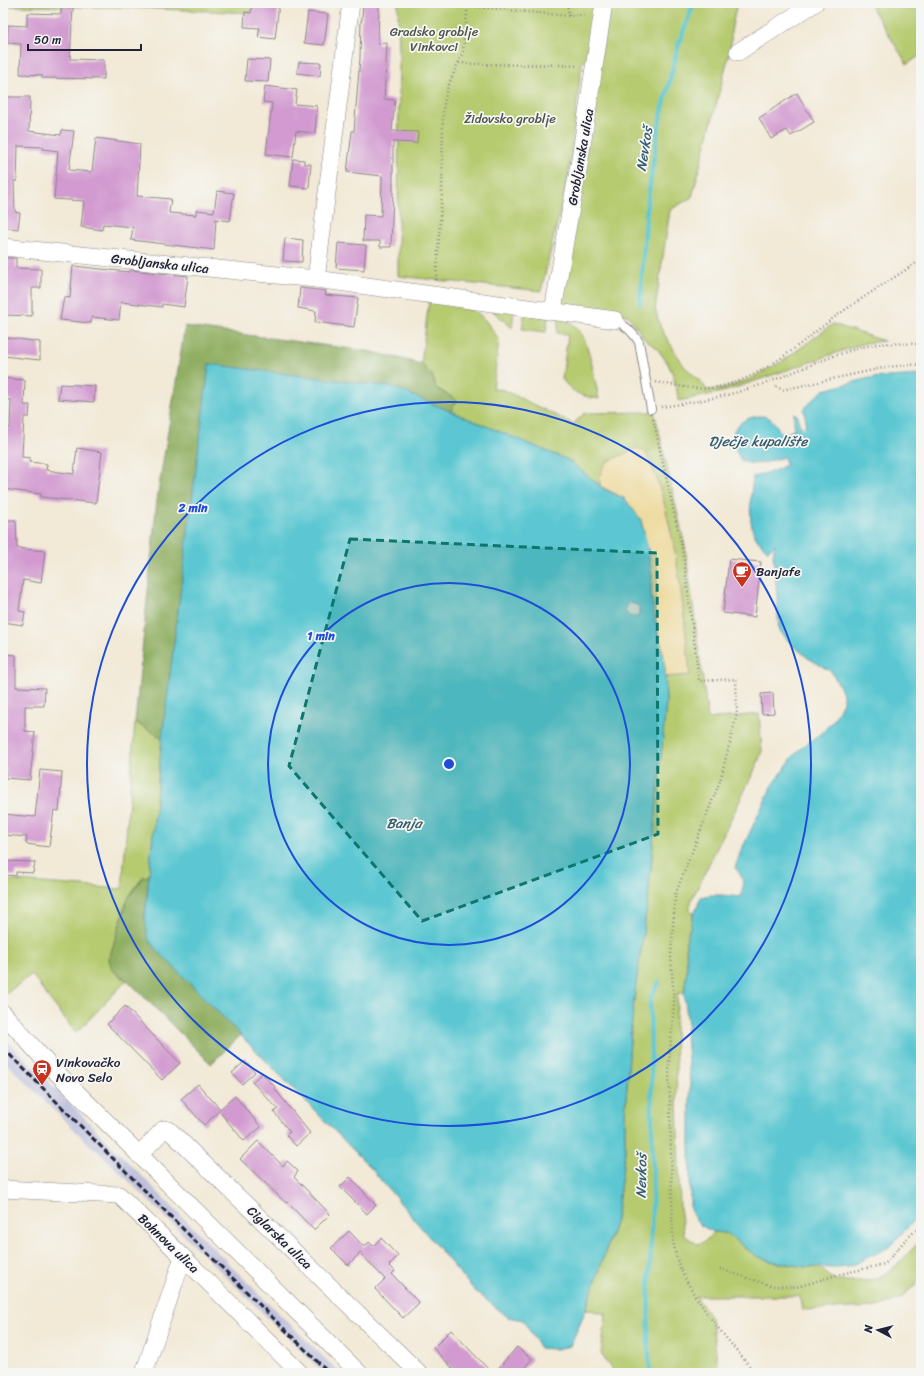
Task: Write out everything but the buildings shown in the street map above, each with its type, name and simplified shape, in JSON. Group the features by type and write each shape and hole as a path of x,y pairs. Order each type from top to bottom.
{"street":[{"path":"316,279 351,3"},
{"name":"Grobljanska ulica","path":"554,311 579,165 604,3"},
{"path":"738,52 816,3"},
{"name":"Grobljanska ulica","path":"3,247 316,279 615,320"},
{"path":"3,1013 47,1063 359,1373"},
{"name":"Ciglarska ulica","path":"139,1155 164,1129 169,1130 419,1373"},
{"name":"Bohnova ulica","path":"3,1189 119,1195 184,1257 300,1373"},
{"path":"144,1373 184,1257"}],"lane":[{"path":"615,320 626,326 635,335 639,342 651,409"}],"path":[{"path":"567,3 569,16"},
{"path":"435,295 442,192 443,109 447,90 463,50 468,4 569,16 585,15"},
{"path":"459,63 489,65 559,65 594,69"},
{"path":"646,380 698,388 710,388 740,380 763,370 846,310 921,260"},
{"path":"755,1373 711,1318 696,1296 679,1265 673,1242 669,1062 674,1003 671,956 675,895 720,781 737,714 736,680 699,681 683,553 651,409 710,400 734,393 873,344 921,344"},
{"path":"776,386 782,390 887,367 921,364"},
{"path":"720,1269 772,1286 797,1287 837,1275 885,1264 906,1239 921,1226"}],"highlighted area":[{"path":"350,539 657,553 658,834 422,921 289,766"}],"shaded area":[{"path":"7,1040 259,1294 340,1373 324,1373 3,1060 3,1044"}],"green space":[{"path":"3,3 252,3 251,13 116,7 3,6"},
{"name":"Židovsko groblje","path":"398,3 595,3 586,61 582,62 568,177 541,291 398,276"},
{"path":"609,3 737,3 731,31 731,47 692,197 670,210 655,309 661,329 684,366 702,383 707,390 723,389 752,378 783,361 833,324 884,341 865,343 726,391 679,401 673,374 667,362 656,347 646,341 628,315 563,307 561,304"},
{"path":"869,3 921,3 921,55 907,64"},
{"path":"429,300 454,304 472,310 483,318 489,325 499,340 493,389 504,390 573,424 585,413 649,412 654,410 685,546 708,719 759,714 762,751 757,765 692,899 689,910 694,913 686,941 687,970 684,993 678,993 675,1027 680,1208 684,1235 697,1244 704,1242 714,1232 726,1233 755,1255 770,1261 790,1265 819,1267 835,1281 862,1281 877,1279 897,1265 921,1240 921,1279 900,1299 877,1307 802,1310 800,1296 696,1296 711,1318 719,1373 614,1373 601,1354 606,1314 586,1309 616,1220 625,1150 625,1115 630,1040 635,991 648,899 666,703 665,677 690,675 665,508 657,479 644,452 601,471 600,486 568,460 450,412 457,400 436,388 432,375 421,364"},
{"path":"488,307 514,311 512,328 511,327"},
{"path":"525,311 548,318 546,332 522,329"},
{"path":"559,317 574,325 584,339 590,356 599,399 578,394 562,379 568,335 557,333"},
{"path":"185,326 367,351 421,364 432,375 436,388 457,400 450,412 392,387 210,365 162,738 135,722 157,499"},
{"path":"135,722 162,738 149,876 143,877 128,898 119,926 118,975 127,980 76,1033 32,974 3,996 3,880 122,889"},
{"path":"149,876 145,918 158,951 241,1035 211,1064 127,980 112,970 109,959 128,898 143,877"}],"sand":[{"path":"637,448 645,452 649,459 660,489 666,512 680,581 690,675 665,677 661,644 651,593 652,575 625,499 600,486 601,471 607,462"}],"water":[{"name":"Banja","path":"209,364 392,387 568,460 604,489 625,499 641,520 648,549 652,575 651,593 665,668 666,703 648,899 635,991 630,1040 625,1115 625,1150 616,1220 586,1309 570,1346 555,1349 540,1348 523,1320 508,1317 474,1290 369,1166 158,951 148,939 145,918 162,738","holes":["630,603 639,606 640,612 638,617 629,616 625,611"]},
{"name":"Dječje kupalište","path":"921,375 921,1210 909,1226 889,1247 848,1267 806,1267 770,1261 755,1255 726,1233 714,1232 700,1225 690,1209 690,1083 686,1034 688,1024 684,993 687,970 686,941 692,920 701,897 716,895 741,897 743,889 742,878 735,868 741,851 771,788 792,758 803,746 821,734 834,720 843,702 843,693 832,672 808,658 790,643 779,630 775,565 773,556 775,544 768,551 756,538 752,528 750,506 753,477 776,470 786,465 784,457 758,464 741,460 734,445 733,434 738,425 742,422 759,416 764,416 771,419 781,433 788,433 794,429 794,413 798,416 799,424 804,429 806,422 804,409 824,390 870,378"}],"waterway":[{"name":"Nevkoš","path":"640,304 647,204 659,124 679,43 694,3"},
{"name":"Nevkoš","path":"650,1373 648,1337 653,1179 650,999 659,982"}],"railway":[{"path":"3,1048 329,1373"}],"place":[{"name":"Banjafe","path":"742,588"},
{"name":"Vinkovačko Novo Selo","path":"42,1086"}],"park label":[{"name":"Gradsko groblje Vinkovci","path":"434,38"}]}
